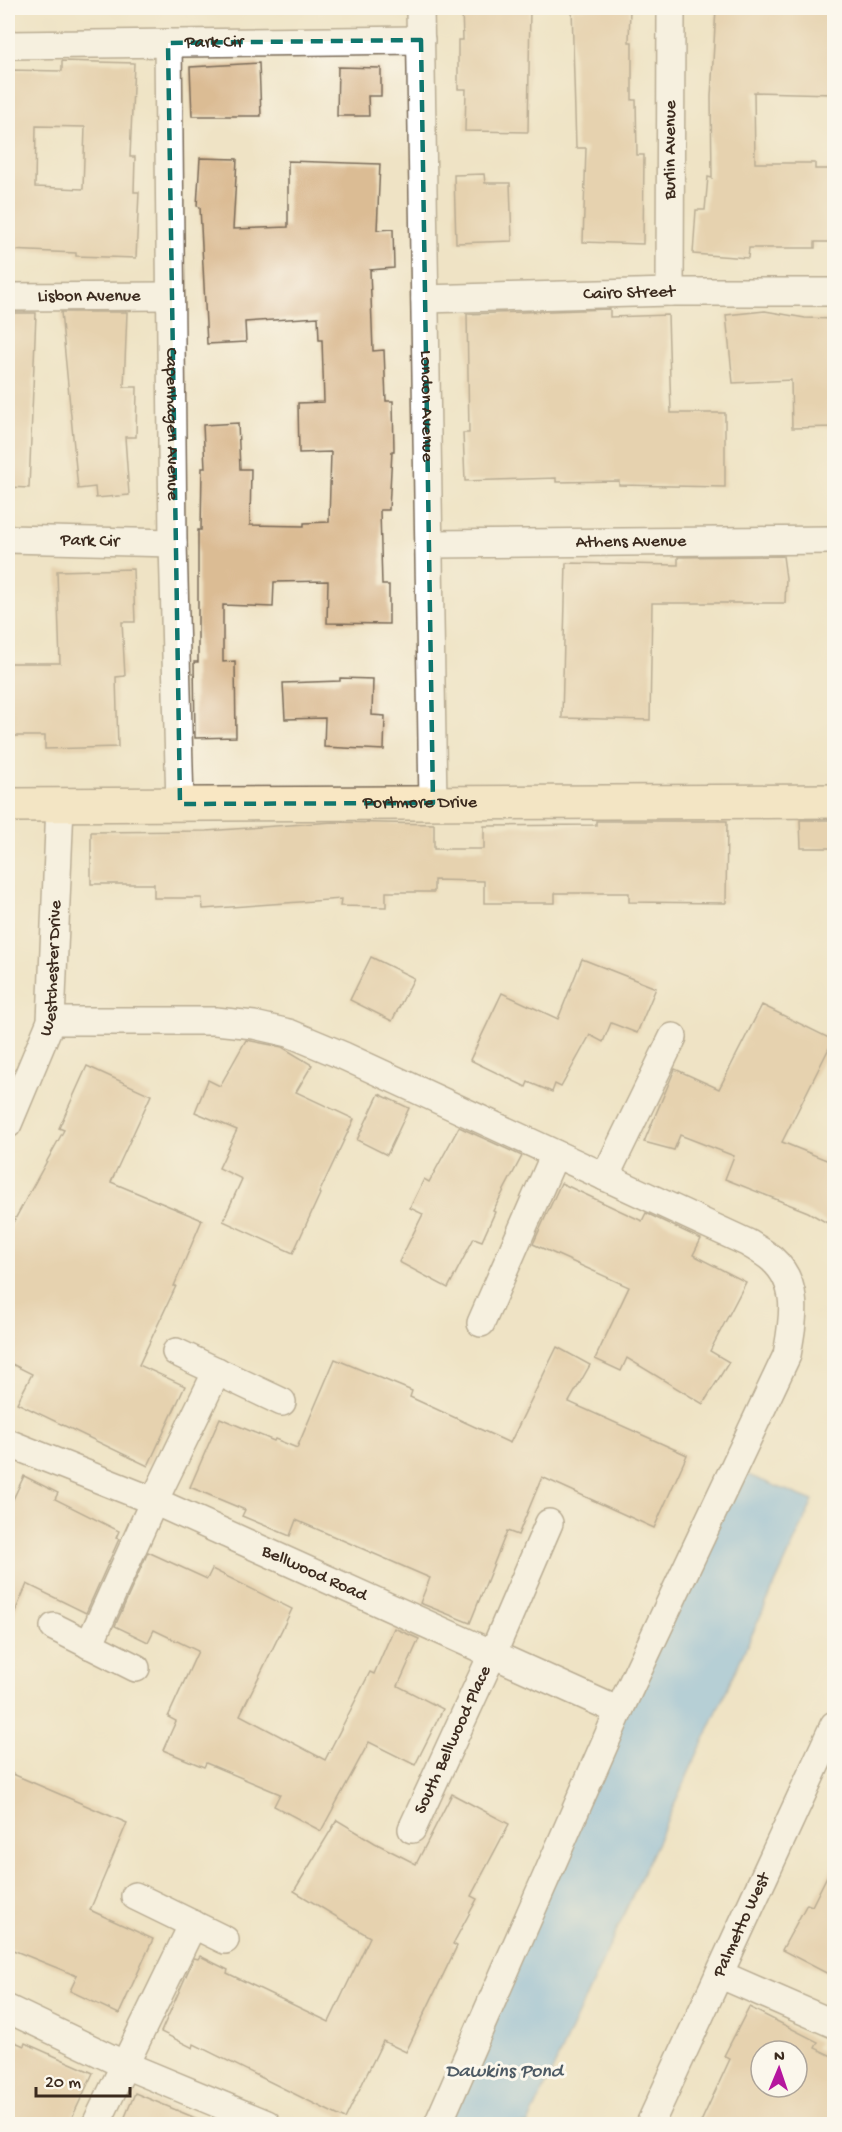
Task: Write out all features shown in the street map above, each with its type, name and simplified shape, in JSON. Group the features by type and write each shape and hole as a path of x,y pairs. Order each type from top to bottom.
{"street":[{"name":"London Avenue","path":"420,8 433,803"},
{"name":"Burlin Avenue","path":"670,292 671,8"},
{"name":"Park Cir","path":"8,45 421,40"},
{"name":"Capenhagen Avenue","path":"168,44 173,543 180,804"},
{"name":"Cairo Street","path":"425,300 670,292 834,292"},
{"name":"Lisbon Avenue","path":"8,297 170,296"},
{"name":"Park Cir","path":"8,539 173,543"},
{"name":"Athens Avenue","path":"429,544 834,540"},
{"name":"Portmore Drive","path":"8,805 834,801"},
{"name":"Westchester Drive","path":"8,1124 51,1021 60,805"},
{"path":"51,1021 215,1021 254,1025 289,1033 748,1243 772,1259 791,1283 794,1318 787,1354 619,1712 438,2124"},
{"path":"605,1177 674,1037"},
{"path":"481,1323 555,1154"},
{"path":"176,1352 282,1402"},
{"path":"89,1645 154,1501 217,1371"},
{"name":"Bellwood Road","path":"8,1443 154,1501 619,1712"},
{"name":"South Bellwood Place","path":"412,1829 549,1523"},
{"path":"54,1626 136,1668"},
{"name":"Palmetto West","path":"650,2124 834,1725"},
{"path":"135,1896 225,1940"},
{"path":"96,2124 193,1924"},
{"path":"719,1974 834,2024"},
{"path":"8,2009 125,2065 267,2124"}],"highlighted area":[{"path":"421,40 433,803 180,804 168,43"}],"water":[{"name":"Dawkins Pond","path":"738,1471 813,1501 528,2124 432,2124"}],"building":[{"path":"462,8 530,8 528,132 465,131 466,89 458,89 458,40 463,40"},
{"path":"572,8 630,8 629,42 632,42 632,100 636,100 637,155 644,155 643,244 583,242 586,148 576,148"},
{"path":"716,8 834,8 834,94 754,92 755,163 815,163 815,169 834,169 834,242 815,242 815,248 749,248 748,258 693,254 696,210 705,210 708,177 712,178 711,97"},
{"path":"62,61 134,63 130,157 135,157 134,192 139,192 136,258 8,250 8,70 62,71","holes":["36,126 85,127 83,189 35,187"]},
{"path":"259,63 261,116 192,116 190,67"},
{"path":"338,67 381,68 381,96 368,96 369,116 337,116"},
{"path":"200,158 237,159 233,229 288,227 288,161 380,164 377,230 393,229 394,268 370,270 373,351 384,350 386,401 393,401 394,451 392,451 389,510 380,510 382,585 389,585 389,624 327,623 328,581 274,582 273,607 223,605 223,662 235,661 236,737 195,738 194,662 198,662 198,530 201,530 202,468 205,468 203,425 238,423 240,469 251,469 250,525 304,526 304,523 329,522 331,452 299,453 298,403 324,402 322,340 319,340 318,317 245,322 246,342 207,344 200,207 197,206"},
{"path":"484,174 485,183 510,183 512,241 456,243 454,175"},
{"path":"610,309 610,317 668,315 671,413 725,413 725,487 619,485 619,481 556,482 556,478 465,481 463,433 469,433 467,314"},
{"path":"765,311 805,318 834,319 834,427 792,428 791,380 733,383 726,315"},
{"path":"61,312 127,312 124,387 137,387 136,437 125,437 129,495 96,498 95,487 78,489"},
{"path":"8,313 36,313 29,488 8,487"},
{"path":"783,556 786,578 785,603 652,603 650,720 562,718 566,563 678,565 678,557"},
{"path":"133,569 135,622 122,622 125,676 116,677 118,747 45,749 45,736 8,736 8,663 60,663 57,571"},
{"path":"340,678 373,679 372,715 385,716 384,750 324,747 325,718 285,719 283,683 340,681"},
{"path":"800,820 834,820 834,848 801,848"},
{"path":"596,821 727,821 726,903 629,902 629,893 555,893 555,903 484,903 484,881 434,880 434,892 386,892 386,907 340,906 341,899 203,909 202,898 154,898 154,884 91,884 91,832 206,831 333,822 434,824 434,849 484,849 484,826 596,825"},
{"path":"371,957 414,978 392,1021 350,1000"},
{"path":"582,959 656,988 637,1033 611,1023 603,1042 590,1035 561,1087 555,1084 552,1092 528,1082 526,1087 470,1060 502,993 558,1019"},
{"path":"762,1005 833,1040 782,1142 834,1163 834,1227 808,1212 725,1179 734,1156 680,1135 674,1150 644,1142 675,1069 719,1089"},
{"path":"246,1040 282,1047 312,1065 296,1092 354,1119 293,1253 223,1221 242,1179 219,1168 237,1130 195,1112 208,1080 220,1086"},
{"path":"87,1066 151,1095 111,1182 202,1220 174,1286 176,1286 139,1365 185,1386 148,1466 17,1403 32,1374 8,1362 8,1232 64,1130 59,1128"},
{"path":"379,1094 409,1108 387,1155 357,1140"},
{"path":"459,1127 522,1156 493,1211 495,1212 482,1241 474,1238 448,1288 399,1262 423,1214 410,1208 424,1179 429,1182"},
{"path":"561,1183 642,1221 646,1213 701,1239 693,1255 746,1282 710,1351 729,1362 703,1404 627,1358 621,1371 595,1359 629,1287 533,1244"},
{"path":"557,1347 590,1365 569,1402 687,1455 654,1528 542,1477 518,1535 507,1531 470,1623 420,1603 430,1578 296,1520 290,1536 242,1516 245,1510 190,1487 220,1418 274,1441 275,1439 297,1448 335,1359 412,1391 410,1397 510,1443"},
{"path":"24,1476 58,1493 55,1499 119,1531 116,1538 119,1539 86,1613 27,1584 8,1628 8,1510"},
{"path":"148,1552 207,1579 212,1569 292,1609 240,1715 325,1760 370,1672 374,1674 394,1628 419,1639 398,1686 443,1709 415,1765 369,1742 321,1831 274,1806 280,1794 206,1763 204,1767 163,1750 176,1721 168,1717 198,1651 154,1630 148,1642 115,1626"},
{"path":"8,1772 127,1823 90,1910 153,1939 119,2014 70,1991 77,1976 8,1948"},
{"path":"452,1794 509,1824 471,1896 477,1899 453,1944 457,1946 406,2052 383,2041 345,2119 194,2044 193,2048 161,2032 194,1958 198,1959 200,1956 228,1970 227,1973 329,2022 370,1937 294,1891 337,1820 416,1864"},
{"path":"834,1862 834,1977 782,1950 807,1904 812,1906"},
{"path":"749,2007 818,2042 815,2048 834,2057 834,2124 700,2124 730,2059 724,2056"},
{"path":"8,2039 24,2046 25,2043 93,2073 69,2124 8,2124"},
{"path":"135,2093 210,2124 122,2124"}]}
